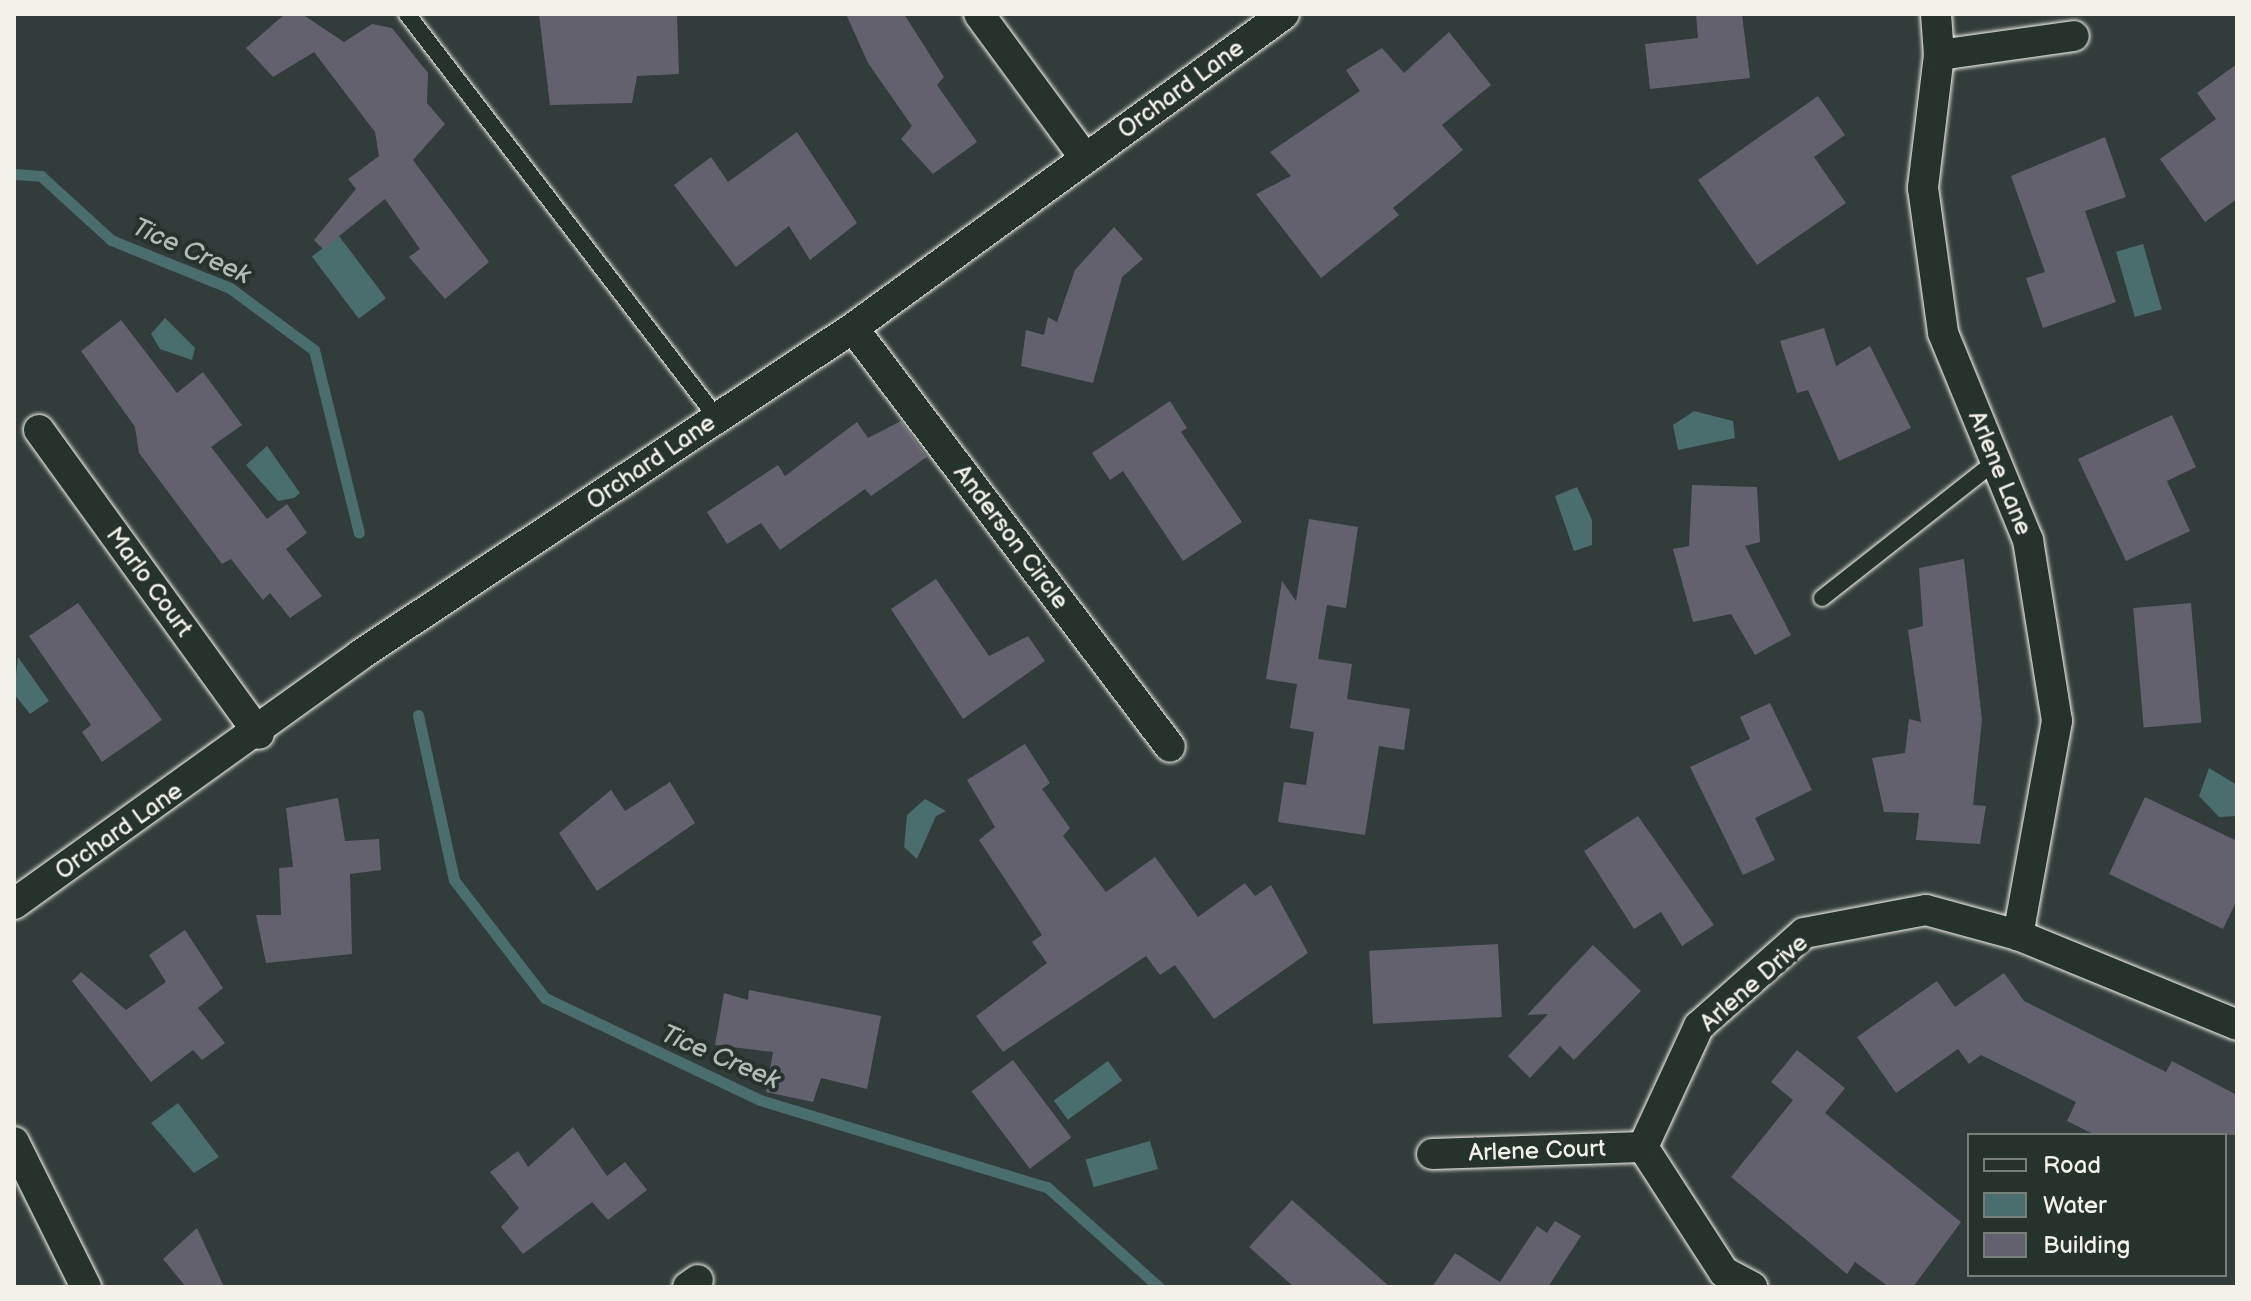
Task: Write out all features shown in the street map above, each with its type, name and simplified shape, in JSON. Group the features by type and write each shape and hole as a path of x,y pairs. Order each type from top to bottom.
{"street":[{"path":"979,14 1084,157"},
{"name":"Orchard Lane","path":"14,904 259,734 360,655 853,328 1284,14"},
{"name":"Arlene Lane","path":"1936,14 1939,55 1923,188 1943,333 2028,540 2057,721 2018,935"},
{"path":"1939,55 2074,36"},
{"name":"Anderson Circle","path":"853,328 1170,747"},
{"name":"Marlo Court","path":"39,430 259,734"},
{"name":"Arlene Drive","path":"1643,1147 1699,1026 1804,933 1926,910 2018,935 2237,1025"},
{"path":"14,1142 86,1287"},
{"path":"1643,1147 1724,1272 1752,1287"},
{"name":"Arlene Court","path":"1432,1154 1643,1147"}],"lane":[{"path":"407,14 717,418"},
{"path":"1822,598 1996,461"}],"water":[{"path":"339,236 386,298 359,319 312,256"},
{"path":"2143,244 2162,309 2135,317 2116,252"},
{"path":"165,318 195,348 192,360 160,349 151,334"},
{"path":"1694,411 1733,421 1735,438 1678,450 1673,425"},
{"path":"267,446 300,493 294,498 278,501 246,465"},
{"path":"1577,487 1592,520 1592,545 1574,551 1555,496"},
{"path":"18,657 49,701 30,714 14,694"},
{"path":"2209,768 2237,785 2237,816 2219,817 2199,796"},
{"path":"925,799 946,811 936,816 917,859 904,847 907,815"},
{"path":"1108,1061 1122,1080 1068,1120 1054,1100"},
{"path":"178,1103 219,1157 194,1173 151,1123"},
{"path":"1150,1141 1158,1169 1094,1187 1086,1159"}],"building":[{"path":"285,14 302,14 344,42 372,24 392,28 428,73 427,103 445,124 413,160 489,262 445,299 409,257 420,249 385,199 323,249 314,240 356,189 348,179 379,156 375,132 314,52 273,77 246,48"},
{"path":"539,14 677,14 679,74 637,76 632,103 550,105"},
{"path":"846,14 904,14 944,77 937,85 977,142 933,174 901,139 912,126 868,63"},
{"path":"1696,14 1742,14 1750,78 1650,89 1645,44 1698,38"},
{"path":"1449,32 1491,85 1442,125 1463,150 1393,208 1399,215 1321,278 1256,194 1291,176 1270,152 1360,91 1346,70 1382,48 1404,73"},
{"path":"2237,64 2237,199 2205,222 2160,159 2216,119 2197,93"},
{"path":"1818,96 1845,135 1814,157 1846,203 1757,265 1698,180"},
{"path":"797,132 857,223 810,260 789,226 736,267 674,185 711,157 728,182"},
{"path":"2105,137 2126,197 2085,211 2116,302 2043,328 2026,278 2045,272 2011,176"},
{"path":"1114,227 1143,259 1122,277 1093,383 1021,366 1026,330 1044,335 1048,317 1057,322 1075,270"},
{"path":"121,320 177,393 203,372 242,425 211,447 267,519 287,504 307,533 286,549 322,596 290,618 270,593 263,600 231,559 222,564 139,453 135,427 81,351"},
{"path":"1824,328 1836,366 1870,346 1911,428 1839,461 1808,390 1797,393 1780,341"},
{"path":"1170,401 1187,428 1181,432 1242,522 1183,561 1123,471 1110,480 1092,453"},
{"path":"2172,415 2196,467 2167,481 2190,531 2126,561 2078,459"},
{"path":"901,421 927,457 871,496 865,489 780,550 761,523 727,544 707,512 778,465 785,476 857,422 868,438"},
{"path":"1692,485 1757,487 1760,542 1745,546 1791,635 1755,655 1731,614 1693,622 1673,549 1689,546"},
{"path":"1309,519 1358,527 1346,608 1327,605 1318,659 1352,664 1347,699 1410,709 1404,750 1379,746 1365,835 1278,822 1284,782 1306,785 1314,732 1290,728 1297,684 1266,679 1282,581 1296,601"},
{"path":"1964,559 1982,720 1973,805 1986,806 1980,844 1916,840 1919,813 1884,812 1872,758 1905,753 1909,719 1921,722 1908,630 1923,626 1919,568"},
{"path":"936,579 989,656 1028,636 1045,661 963,719 891,609"},
{"path":"78,603 162,720 102,762 82,732 91,725 29,636"},
{"path":"2191,603 2201,723 2144,728 2133,608"},
{"path":"1770,703 1812,790 1755,818 1775,860 1743,875 1690,767 1750,739 1740,717"},
{"path":"1025,744 1050,783 1042,789 1070,828 1063,836 1106,892 1155,857 1198,917 1245,883 1255,896 1271,885 1308,953 1214,1019 1175,965 1160,975 1146,956 1003,1052 976,1016 1047,963 1032,942 1042,935 979,840 995,827 967,780"},
{"path":"670,782 695,823 597,891 559,833 611,790 625,811"},
{"path":"2145,797 2237,841 2237,900 2223,929 2109,874"},
{"path":"338,798 345,841 379,839 381,870 350,874 352,954 266,963 256,915 281,915 279,868 293,867 286,808"},
{"path":"1638,816 1714,925 1682,946 1661,912 1634,929 1584,851"},
{"path":"185,930 223,988 198,1008 225,1043 202,1060 193,1050 151,1082 72,981 81,972 126,1010 166,982 149,955"},
{"path":"1498,944 1502,1017 1373,1024 1369,951"},
{"path":"1593,945 1641,991 1574,1060 1560,1046 1530,1078 1508,1056 1548,1014 1527,1015"},
{"path":"2004,973 2024,1001 2166,1072 2172,1061 2237,1095 2237,1135 2091,1133 2067,1121 2076,1102 1981,1055 1969,1064 1958,1049 1896,1093 1857,1037 1937,981 1955,1007"},
{"path":"749,990 881,1016 867,1089 821,1078 813,1102 766,1092 773,1052 715,1045 724,993 748,1000"},
{"path":"1797,1050 1845,1088 1825,1113 1961,1222 1913,1287 1889,1287 1855,1262 1847,1274 1731,1177 1793,1100 1771,1082"},
{"path":"1013,1060 1071,1137 1030,1169 971,1091"},
{"path":"573,1127 607,1176 625,1162 647,1190 608,1220 592,1202 523,1254 501,1227 519,1208 490,1172 518,1151 528,1167"},
{"path":"1292,1200 1390,1287 1294,1287 1249,1247"},
{"path":"1555,1221 1581,1236 1548,1287 1432,1287 1455,1253 1500,1282 1537,1226 1547,1233"},
{"path":"197,1228 224,1287 186,1287 163,1259"}],"waterway":[{"name":"Tice Creek","path":"14,174 41,176 111,240 230,288 314,350 359,533"},
{"name":"Tice Creek","path":"418,715 454,880 545,998 760,1100 1047,1187 1159,1287"}]}
